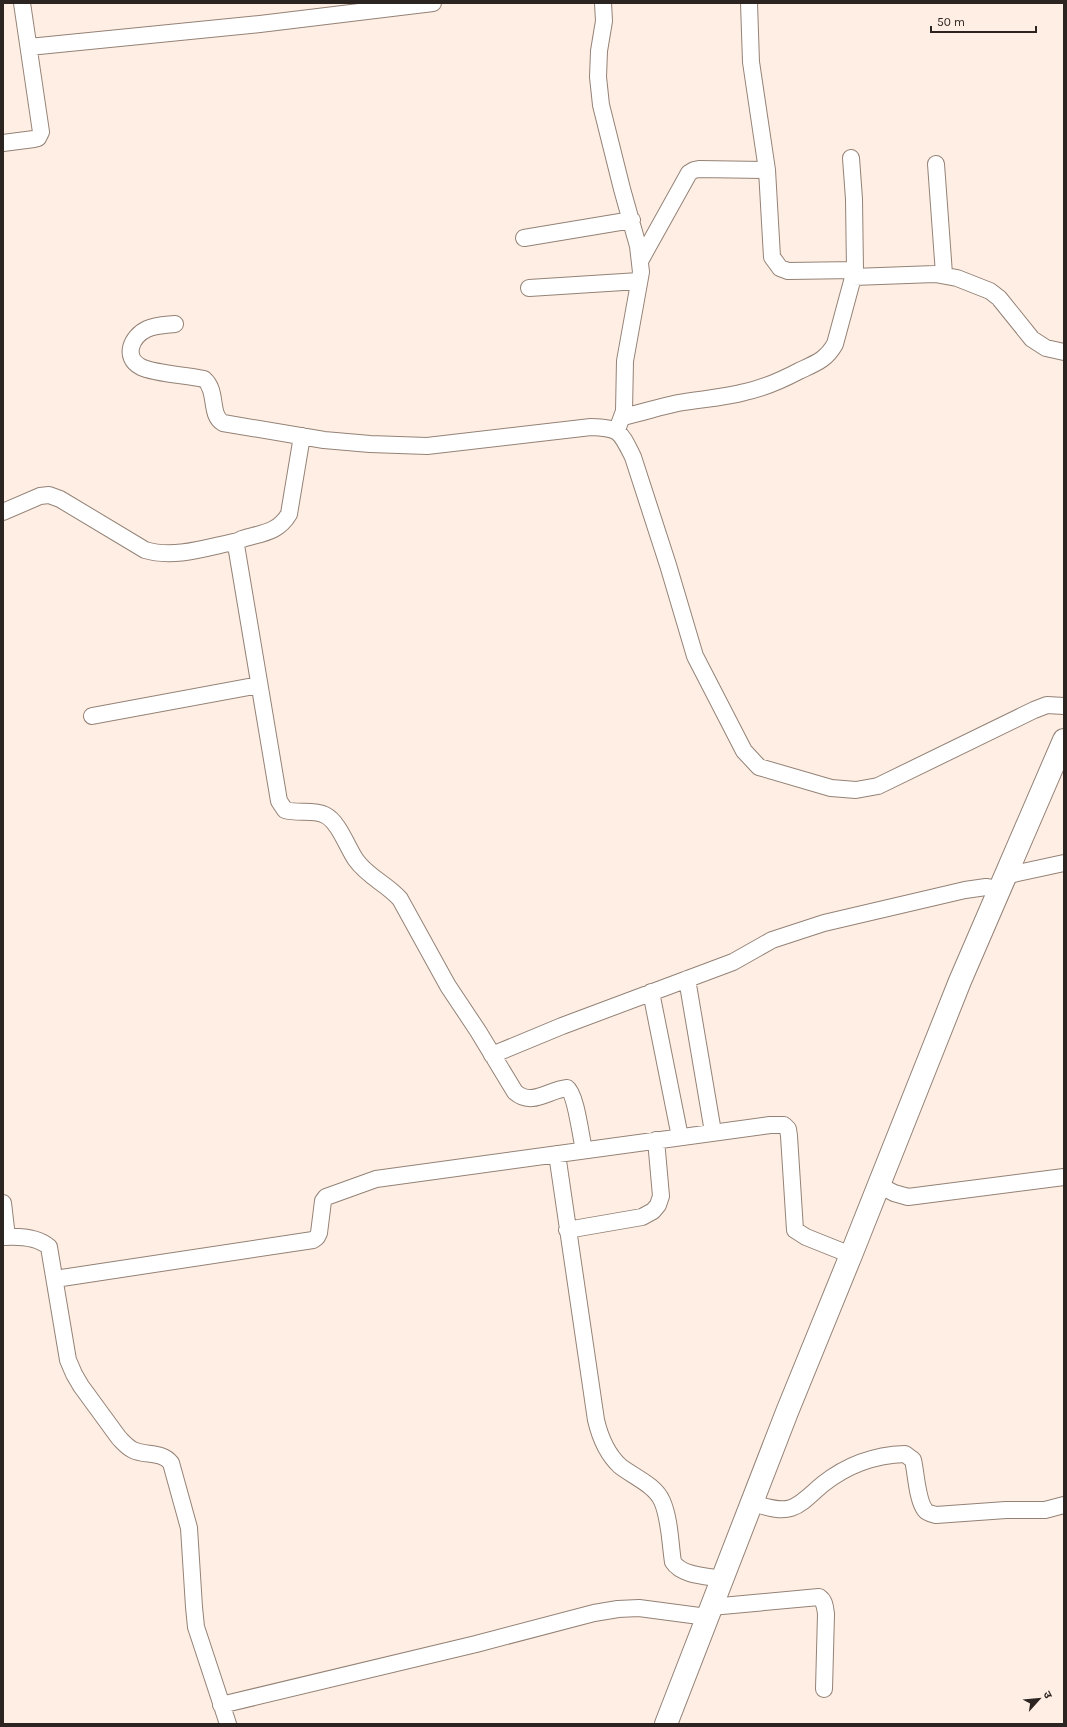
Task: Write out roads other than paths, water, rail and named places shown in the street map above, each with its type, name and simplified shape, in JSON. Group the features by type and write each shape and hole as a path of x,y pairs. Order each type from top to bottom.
{"main road":[{"path":"666,1724 752,1504 786,1412 852,1255 960,981 1064,740"}],"street":[{"path":"3,143 34,139 40,135 41,127 22,3"},
{"path":"29,47 260,24 433,3"},
{"path":"603,3 604,21 599,51 598,77 601,105 622,189 632,220 640,261 639,281 626,361 625,399 619,424 633,456 696,656 744,751 759,767 831,788 856,790 878,786 1034,710 1047,705 1064,706"},
{"path":"749,3 751,62 767,170 771,249 772,257 780,268 788,271 944,274 986,289 998,298 1032,339 1046,348 1064,352"},
{"path":"175,324 155,326 141,332 132,344 130,355 133,361 140,366 151,370 204,379 212,388 217,417 223,423 302,436 370,444 427,446 591,427 606,428 677,403 730,396 755,390 779,381 824,359 835,344 854,273 854,198 851,158"},
{"path":"936,164 944,274"},
{"path":"640,261 689,173 699,169 767,170"},
{"path":"524,238 632,220"},
{"path":"529,288 639,281"},
{"path":"3,512 40,496 49,495 60,499 145,550 159,554 172,554 238,541 274,530 284,522 289,514 302,436"},
{"path":"238,541 236,549 281,806 285,810 292,812 316,813 329,817 363,869 372,878 393,891 400,899 448,986 515,1092 520,1097 528,1099 536,1098 562,1089 567,1088 570,1090 584,1150"},
{"path":"92,716 259,685"},
{"path":"492,1055 651,992 733,962 764,943 817,925 970,889 986,887 1064,863"},
{"path":"687,979 713,1132"},
{"path":"651,992 680,1137"},
{"path":"55,1279 307,1242 317,1237 319,1233 323,1201 330,1196 385,1178 770,1125 784,1125 788,1129 790,1136 795,1230 806,1237 852,1255"},
{"path":"567,1230 642,1217 653,1211 658,1205 661,1196 656,1140"},
{"path":"557,1154 596,1420 604,1445 619,1465 650,1487 662,1500 666,1514 673,1562 677,1568 688,1572 723,1579"},
{"path":"879,1185 901,1196 919,1197 1064,1176"},
{"path":"3,1203 5,1237 36,1240 43,1242 49,1247 68,1360 77,1380 119,1438 127,1446 134,1451 163,1456 171,1463 189,1528 196,1627 228,1724"},
{"path":"752,1504 782,1510 790,1508 804,1500 834,1476 858,1463 870,1459 905,1454 913,1460 921,1501 926,1511 930,1514 936,1515 1006,1510 1045,1510 1064,1505"},
{"path":"221,1705 476,1644 594,1613 618,1609 639,1608 709,1612 819,1597 825,1604 826,1614 824,1689"}]}
